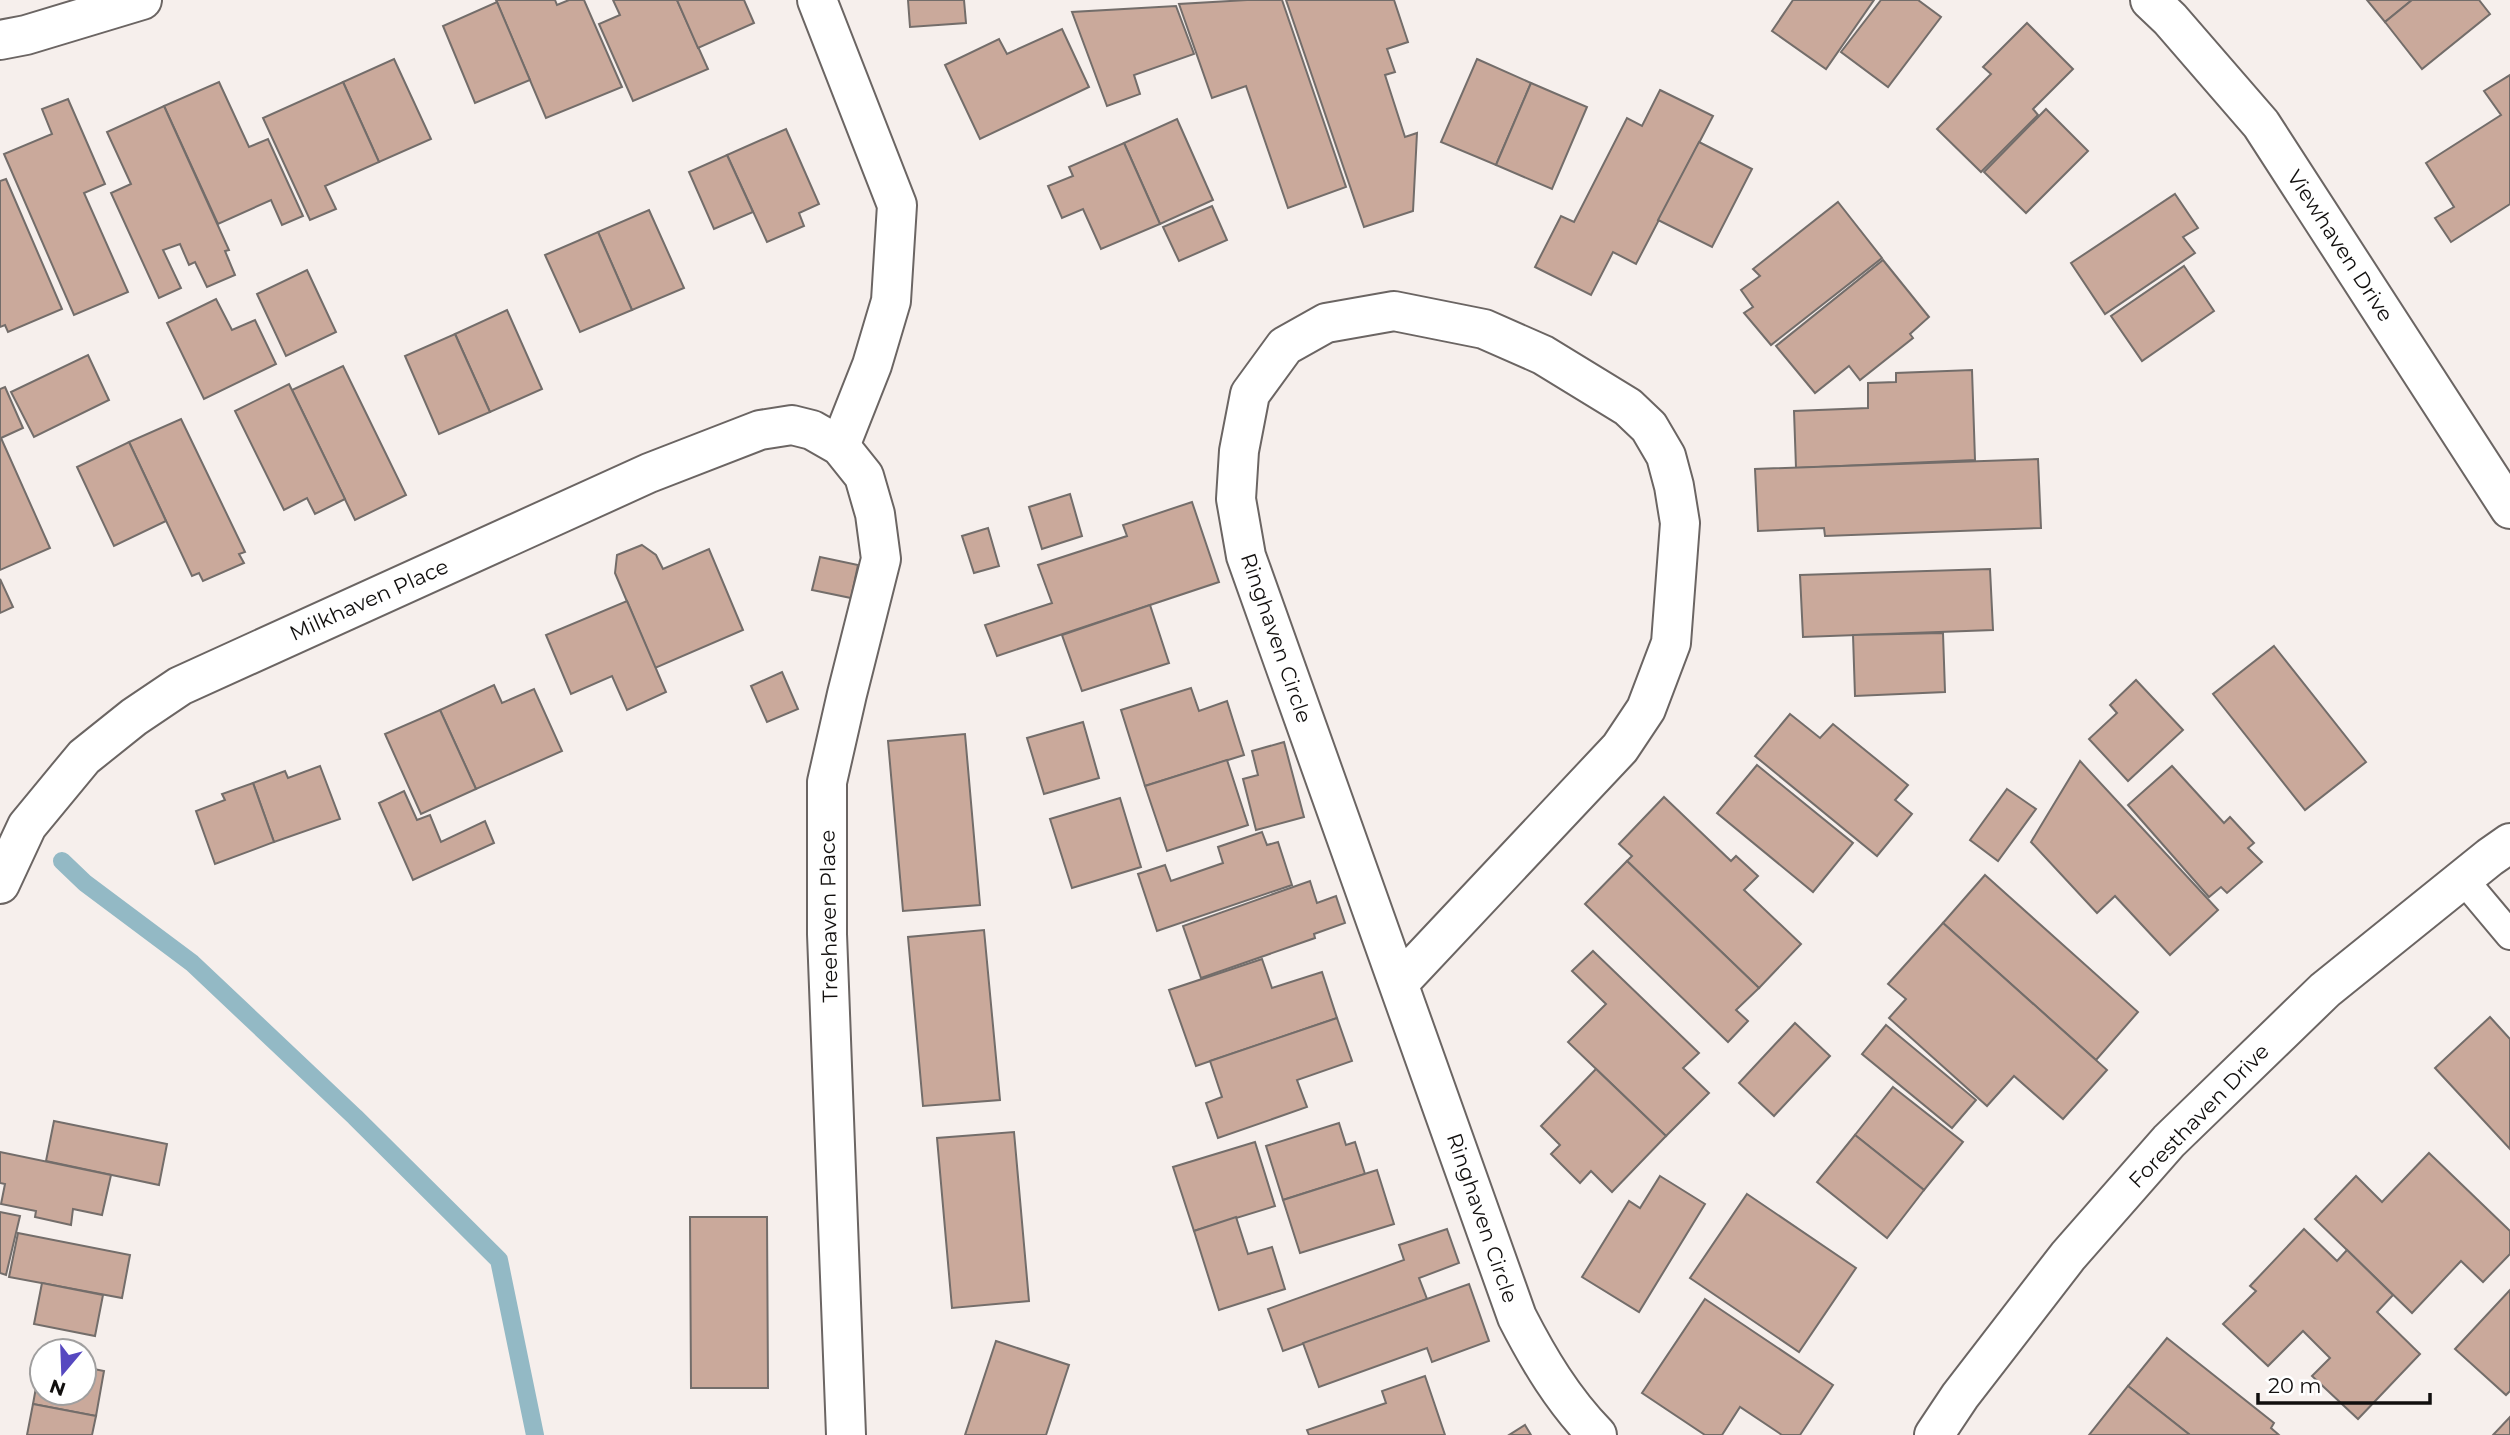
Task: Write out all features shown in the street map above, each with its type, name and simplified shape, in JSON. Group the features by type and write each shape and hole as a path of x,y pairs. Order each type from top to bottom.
{"street":[{"path":"0,40 142,0"},
{"path":"817,0 897,205 891,302 872,365 826,438"},
{"name":"Viewhaven Drive","path":"2150,0 2170,19 2261,124 2510,509"},
{"name":"Ringhaven Circle","path":"1399,983 1620,748 1646,709 1671,643 1680,523 1666,456 1649,427 1628,407 1543,355 1483,329 1394,311 1326,323 1284,346 1250,394 1239,451 1236,499 1245,556 1517,1317 1544,1369 1583,1421 1597,1435"},
{"name":"Milkhaven Place","path":"0,884 27,826 84,757 134,717 180,686 649,473 760,430 792,425 826,438"},
{"name":"Treehaven Place","path":"826,438 864,477 875,514 881,559 846,694 827,782 827,934 846,1435"},
{"name":"Foresthaven Drive","path":"1934,1435 1960,1396 2068,1256 2169,1141 2325,990 2510,843"}],"lane":[{"path":"2463,879 2510,935"}],"building":[{"path":"496,0 555,0 557,5 569,0 584,0 622,87 546,118"},
{"path":"613,0 677,0 708,69 633,101 599,24 620,15"},
{"path":"677,0 744,0 754,23 698,48"},
{"path":"908,0 964,0 966,23 910,27"},
{"path":"1282,0 1346,187 1288,208 1246,86 1212,98 1179,4"},
{"path":"1286,0 1394,0 1408,42 1387,49 1395,72 1385,75 1405,137 1417,133 1413,211 1364,227"},
{"path":"1793,0 1874,0 1826,69 1772,31"},
{"path":"1881,0 1918,0 1941,17 1888,87 1841,52"},
{"path":"2367,0 2412,0 2385,22"},
{"path":"2412,0 2479,0 2490,14 2422,69 2385,22"},
{"path":"497,2 530,80 475,103 443,26"},
{"path":"1176,6 1194,54 1134,75 1140,94 1107,106 1072,12"},
{"path":"2027,23 2073,69 2033,109 2038,115 1981,172 1937,129 1991,74 1983,67"},
{"path":"1062,29 1089,87 980,139 945,65 999,39 1007,54"},
{"path":"394,59 431,139 379,162 343,82"},
{"path":"1477,59 1531,83 1496,165 1441,142"},
{"path":"2510,75 2510,204 2451,242 2435,218 2454,207 2426,163 2501,115 2484,91"},
{"path":"219,82 249,147 268,139 303,216 282,225 271,200 218,224 164,106"},
{"path":"343,82 379,162 325,186 336,209 310,220 263,118"},
{"path":"1531,83 1587,107 1552,189 1496,165"},
{"path":"1660,90 1713,116 1636,264 1613,252 1591,295 1535,267 1561,216 1574,222 1627,118 1642,126"},
{"path":"68,99 105,184 84,193 128,292 74,315 4,154 52,134 42,109"},
{"path":"164,106 229,250 225,251 235,275 207,287 195,262 189,265 180,244 163,250 181,288 159,298 111,193 131,184 107,132"},
{"path":"2046,109 2088,151 2026,213 1984,172"},
{"path":"1177,119 1213,200 1160,224 1124,143"},
{"path":"786,129 819,204 799,213 804,226 767,242 727,155"},
{"path":"1699,142 1752,169 1712,247 1658,220"},
{"path":"1124,143 1160,224 1101,249 1083,209 1062,218 1048,186 1073,176 1069,167"},
{"path":"727,155 753,212 714,229 689,172"},
{"path":"6,179 62,309 8,332 5,325 0,327 0,181"},
{"path":"2175,194 2198,228 2183,237 2195,253 2105,314 2071,263"},
{"path":"1838,202 1882,258 1771,345 1744,313 1753,307 1741,290 1760,276 1753,269"},
{"path":"1212,206 1227,240 1179,261 1163,227"},
{"path":"649,210 684,288 632,310 598,232"},
{"path":"598,232 632,310 580,332 545,255"},
{"path":"1883,260 1929,317 1910,334 1913,338 1860,380 1849,366 1815,393 1776,346"},
{"path":"2184,266 2214,311 2142,361 2111,316"},
{"path":"307,270 336,332 286,356 257,294"},
{"path":"216,299 232,330 255,320 276,364 204,399 167,323"},
{"path":"507,310 542,389 490,412 455,334"},
{"path":"455,334 490,412 439,434 405,356"},
{"path":"88,355 109,400 34,437 11,392"},
{"path":"343,366 406,495 355,520 292,390"},
{"path":"1972,370 1975,460 1796,468 1794,411 1868,408 1868,383 1896,382 1896,373"},
{"path":"289,384 345,499 315,514 307,498 284,510 235,411"},
{"path":"5,387 23,428 1,438 50,548 0,570 0,389"},
{"path":"181,419 245,552 239,554 244,563 203,581 199,573 192,576 129,442"},
{"path":"129,442 166,521 114,546 77,467"},
{"path":"2038,459 2041,528 1825,536 1824,528 1758,531 1755,469"},
{"path":"1070,494 1082,536 1042,549 1029,507"},
{"path":"1192,502 1219,582 997,656 985,625 1052,603 1038,565 1127,536 1123,525"},
{"path":"988,528 999,566 974,573 962,536"},
{"path":"642,545 656,555 663,569 709,549 743,630 655,668 615,573 617,555"},
{"path":"820,557 858,565 851,598 812,590"},
{"path":"1990,569 1993,630 1803,637 1800,575"},
{"path":"0,579 13,607 0,613"},
{"path":"627,601 666,692 627,710 612,676 571,694 546,635"},
{"path":"1150,605 1169,663 1082,691 1062,635"},
{"path":"1943,633 1945,692 1855,696 1853,635"},
{"path":"2274,646 2366,762 2305,810 2213,694"},
{"path":"782,672 798,709 767,722 751,686"},
{"path":"2136,680 2183,730 2128,781 2089,739 2117,713 2110,705"},
{"path":"494,685 502,703 534,689 562,751 476,789 440,710"},
{"path":"1191,688 1199,711 1227,701 1244,755 1145,786 1121,710"},
{"path":"440,710 476,789 421,814 385,734"},
{"path":"1790,714 1820,738 1833,724 1908,785 1895,800 1912,814 1877,856 1755,756"},
{"path":"1083,722 1099,778 1044,794 1027,738"},
{"path":"965,734 980,905 903,911 888,741"},
{"path":"1284,742 1304,817 1256,830 1243,779 1258,775 1252,751"},
{"path":"1227,760 1248,825 1167,851 1145,786"},
{"path":"2080,761 2218,910 2170,955 2115,896 2097,913 2031,842"},
{"path":"1757,765 1853,843 1813,892 1717,813"},
{"path":"320,766 340,819 274,842 253,783 285,771 288,778"},
{"path":"2172,766 2224,823 2230,817 2254,843 2248,848 2262,862 2227,893 2221,887 2209,897 2128,805"},
{"path":"253,783 274,842 215,864 196,811 225,800 222,794"},
{"path":"2007,789 2036,809 1998,861 1970,840"},
{"path":"404,791 417,820 430,815 441,842 485,821 494,843 413,880 379,803"},
{"path":"1664,797 1731,861 1736,856 1758,876 1744,890 1801,944 1759,988 1627,861 1632,856 1619,844"},
{"path":"1120,798 1141,867 1072,888 1050,819"},
{"path":"1262,832 1267,845 1278,842 1292,885 1157,931 1138,874 1165,865 1171,881 1223,863 1218,847"},
{"path":"1627,861 1759,988 1736,1010 1748,1021 1728,1042 1585,904"},
{"path":"1985,875 2138,1012 2096,1060 1943,923"},
{"path":"1310,881 1317,903 1336,896 1345,923 1314,934 1315,938 1201,978 1183,926"},
{"path":"1943,923 2107,1070 2063,1119 2014,1076 1987,1106 1889,1018 1906,999 1888,984"},
{"path":"984,930 1000,1100 923,1106 908,937"},
{"path":"1593,951 1699,1053 1683,1068 1709,1093 1666,1136 1568,1042 1606,1004 1572,971"},
{"path":"1262,959 1272,988 1322,972 1337,1018 1196,1066 1169,990"},
{"path":"2490,1017 2510,1039 2510,1149 2435,1068"},
{"path":"1337,1018 1352,1061 1297,1080 1307,1107 1218,1138 1206,1103 1222,1097 1210,1061"},
{"path":"1795,1023 1830,1056 1774,1116 1739,1083"},
{"path":"1886,1025 1976,1100 1952,1128 1862,1054"},
{"path":"1596,1069 1666,1136 1612,1192 1591,1171 1580,1183 1551,1154 1560,1145 1541,1126"},
{"path":"1893,1087 1963,1142 1924,1190 1855,1135"},
{"path":"54,1121 167,1144 159,1185 46,1161"},
{"path":"1339,1123 1346,1145 1355,1142 1365,1174 1283,1200 1266,1146"},
{"path":"1014,1132 1029,1301 952,1308 937,1138"},
{"path":"1855,1135 1924,1190 1887,1238 1817,1182"},
{"path":"1255,1142 1275,1206 1194,1231 1173,1167"},
{"path":"0,1152 111,1175 102,1215 73,1209 71,1225 35,1217 36,1211 1,1204 5,1184 0,1183"},
{"path":"2429,1153 2510,1231 2510,1254 2483,1282 2461,1261 2412,1313 2315,1219 2356,1176 2382,1202"},
{"path":"1377,1170 1394,1224 1300,1253 1283,1200"},
{"path":"1660,1176 1705,1204 1639,1312 1582,1277 1629,1201 1640,1208"},
{"path":"1747,1194 1856,1268 1799,1352 1690,1278"},
{"path":"0,1212 20,1216 6,1275 0,1273"},
{"path":"690,1217 767,1217 768,1388 691,1388"},
{"path":"1236,1217 1248,1254 1272,1247 1285,1289 1219,1310 1194,1231"},
{"path":"1447,1229 1459,1263 1419,1278 1427,1299 1283,1351 1268,1309 1404,1260 1399,1245"},
{"path":"2304,1229 2337,1261 2347,1250 2393,1295 2377,1312 2420,1354 2358,1419 2312,1376 2330,1358 2303,1331 2268,1366 2223,1324 2256,1291 2250,1286"},
{"path":"18,1233 130,1255 122,1298 9,1277"},
{"path":"42,1283 103,1295 95,1336 34,1324"},
{"path":"1469,1284 1489,1341 1432,1362 1427,1348 1319,1387 1303,1343"},
{"path":"2510,1290 2510,1391 2506,1395 2455,1349"},
{"path":"1705,1299 1833,1385 1800,1435 1782,1435 1740,1407 1722,1435 1705,1435 1642,1393"},
{"path":"2167,1338 2274,1423 2271,1428 2279,1435 2190,1435 2128,1386"},
{"path":"996,1341 1069,1365 1046,1435 965,1435"},
{"path":"98,1370 104,1371 98,1405"},
{"path":"1425,1376 1445,1435 1309,1435 1307,1430 1386,1403 1382,1391"},
{"path":"2128,1386 2190,1435 2089,1435"},
{"path":"32,1407 49,1407 96,1416 92,1435 27,1435"},
{"path":"49,1407 98,1407 96,1416"},
{"path":"2510,1417 2510,1435 2493,1435"},
{"path":"1525,1425 1531,1435 1509,1435"}],"waterway":[{"path":"62,861 85,883 192,963 355,1117 499,1260 535,1435"}]}
